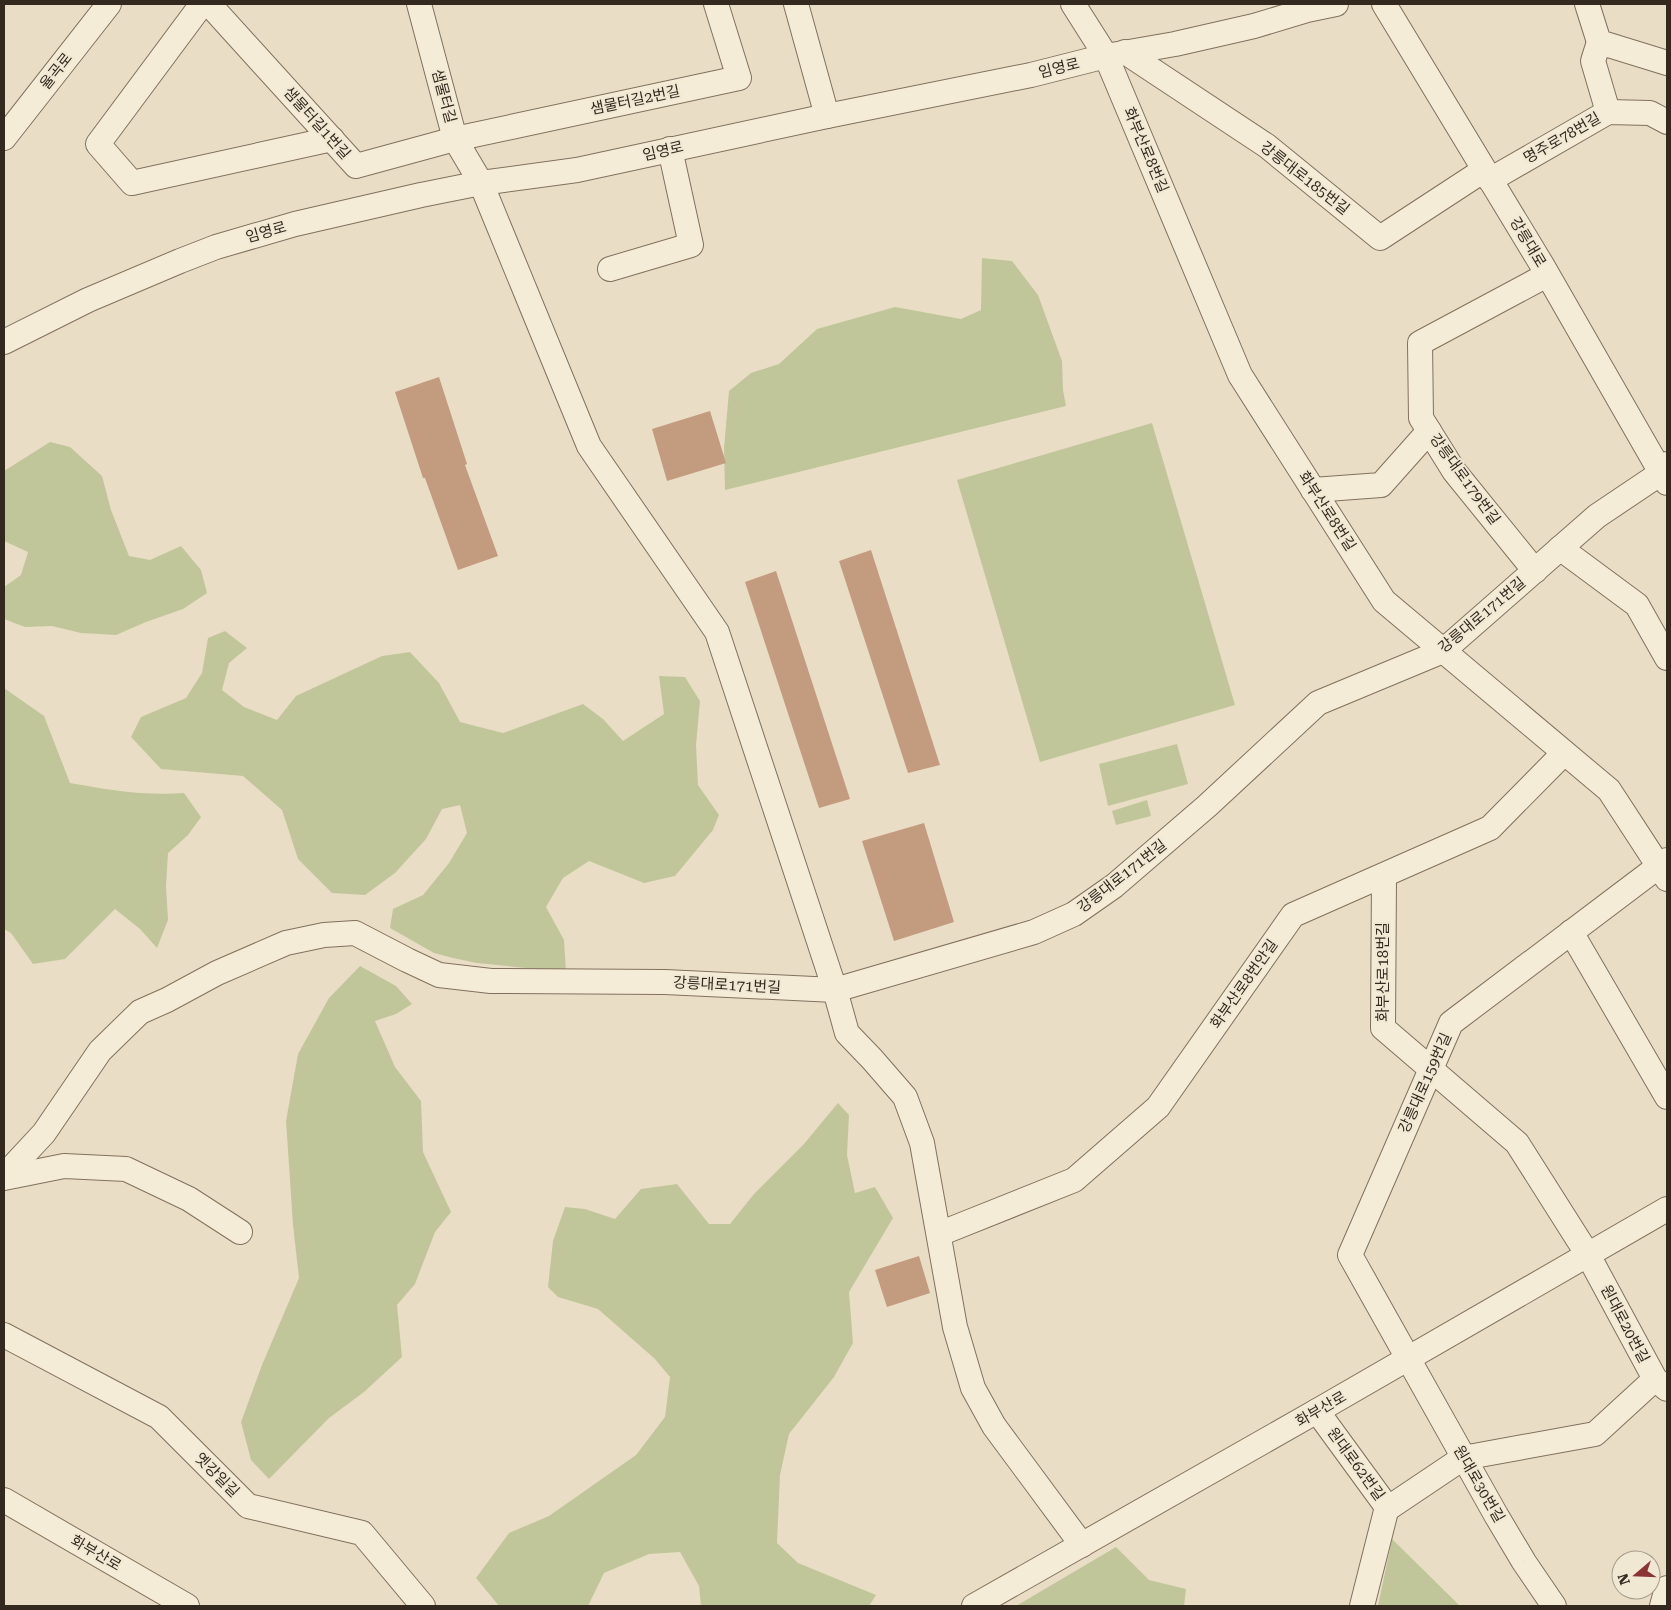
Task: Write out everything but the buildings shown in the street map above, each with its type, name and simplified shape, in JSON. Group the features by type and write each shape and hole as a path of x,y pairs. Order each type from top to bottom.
{"street":[{"name":"율곡로","path":"4,138 109,4"},
{"path":"202,4 98,144 132,183 332,139"},
{"name":"샘물터길1번길","path":"209,4 356,166 455,139"},
{"name":"샘물터길","path":"419,4 455,139 481,183 589,446 717,632 835,990 847,1033 905,1097 922,1143 955,1327 973,1388 994,1426 1082,1545"},
{"name":"샘물터길2번길","path":"455,139 739,78 716,4"},
{"path":"796,4 828,116"},
{"path":"1073,4 1116,54"},
{"name":"임영로","path":"4,342 88,300 216,247 295,224 421,195 481,183 577,170 670,149 1031,75 1116,54 1175,44 1254,26 1307,10 1336,4"},
{"name":"강릉대로","path":"1384,4 1665,473"},
{"path":"1587,4 1599,42 1593,61 1608,112"},
{"path":"1599,42 1667,63"},
{"name":"강릉대로185번길","path":"1116,54 1267,146 1380,238 1487,175"},
{"name":"화부산로8번길","path":"1116,54 1240,375 1384,601 1609,790 1665,868"},
{"name":"명주로78번길","path":"1487,175 1608,112 1650,113 1667,122"},
{"path":"610,269 691,245 670,149"},
{"name":"강릉대로179번길","path":"1535,570 1454,471 1420,418 1420,343 1547,274"},
{"path":"1313,490 1382,485 1429,431"},
{"name":"강릉대로171번길","path":"4,1177 44,1133 100,1052 140,1012 218,973 286,943 324,935 355,932 439,975 492,981 665,982 835,990 1034,932 1074,914 1114,886 1207,806 1318,703 1443,651 1597,516 1665,473"},
{"path":"1560,548 1637,605 1667,658"},
{"name":"화부산로8번안길","path":"939,1234 1074,1180 1158,1107 1293,915 1490,828 1564,752"},
{"name":"강릉대로159번길","path":"1408,1359 1350,1255 1451,1023 1571,932 1665,868"},
{"name":"화부산로18번길","path":"1384,876 1382,1028 1517,1143 1588,1255"},
{"path":"1571,932 1667,1098"},
{"path":"4,1177 64,1166 126,1169 189,1199 240,1232"},
{"name":"화부산로","path":"974,1606 1667,1209"},
{"name":"원대로20번길","path":"1588,1255 1661,1384"},
{"name":"옛강일길","path":"4,1336 159,1417 248,1506 362,1533 423,1606"},
{"name":"원대로30번길","path":"1408,1359 1524,1562 1554,1606"},
{"path":"1387,1509 1463,1458 1595,1434 1661,1384"},
{"name":"원대로62번길","path":"1317,1411 1387,1507 1362,1606"},
{"name":"화부산로","path":"4,1500 188,1606"},
{"path":"1662,1606 1667,1588"}],"green space":[{"path":"982,258 1012,261 1038,295 1062,361 1063,390 1066,406 725,490 724,448 729,391 751,373 779,364 817,329 895,307 961,319 981,310"},
{"path":"1152,423 1235,705 1040,762 957,480"},
{"path":"50,442 70,447 102,476 111,510 129,556 150,560 181,546 201,570 207,593 183,609 116,635 81,633 52,626 25,627 4,619 4,587 21,575 28,552 4,541 4,471"},
{"path":"225,631 247,648 229,663 222,690 244,707 277,720 296,696 382,656 410,652 439,683 460,722 503,733 583,704 603,719 623,741 664,714 659,676 685,677 700,701 696,745 698,785 719,815 713,830 675,876 644,883 589,861 563,878 546,907 564,940 566,972 477,963 434,953 390,928 393,909 423,895 449,863 467,833 460,805 442,809 426,839 395,873 365,895 332,893 298,859 282,810 243,776 161,769 131,737 141,717 186,698 202,673 208,638"},
{"path":"4,688 44,716 70,783 127,792 184,793 201,817 188,835 168,853 166,886 168,920 157,948 140,929 115,909 65,959 33,964 11,933 4,929"},
{"path":"1177,744 1188,784 1108,806 1099,764"},
{"path":"1147,800 1151,816 1116,825 1112,811"},
{"path":"360,966 396,986 412,1004 396,1014 375,1021 395,1067 421,1101 423,1152 451,1212 435,1232 415,1284 397,1305 402,1357 364,1392 329,1418 269,1479 251,1460 241,1422 262,1365 299,1278 293,1225 286,1121 298,1054 329,998"},
{"path":"838,1103 849,1115 847,1155 855,1193 875,1187 893,1218 849,1292 853,1343 834,1377 789,1434 780,1475 777,1543 798,1563 876,1595 869,1606 701,1606 699,1586 680,1552 649,1554 604,1573 588,1606 499,1606 476,1578 509,1533 549,1516 636,1455 665,1417 670,1377 655,1359 598,1309 558,1297 548,1287 553,1241 565,1207 585,1209 615,1219 641,1189 677,1184 709,1224 730,1224 754,1194 803,1145"},
{"path":"1392,1539 1460,1606 1378,1606"},
{"path":"1116,1547 1149,1580 1186,1589 1184,1606 1016,1606"}]}
